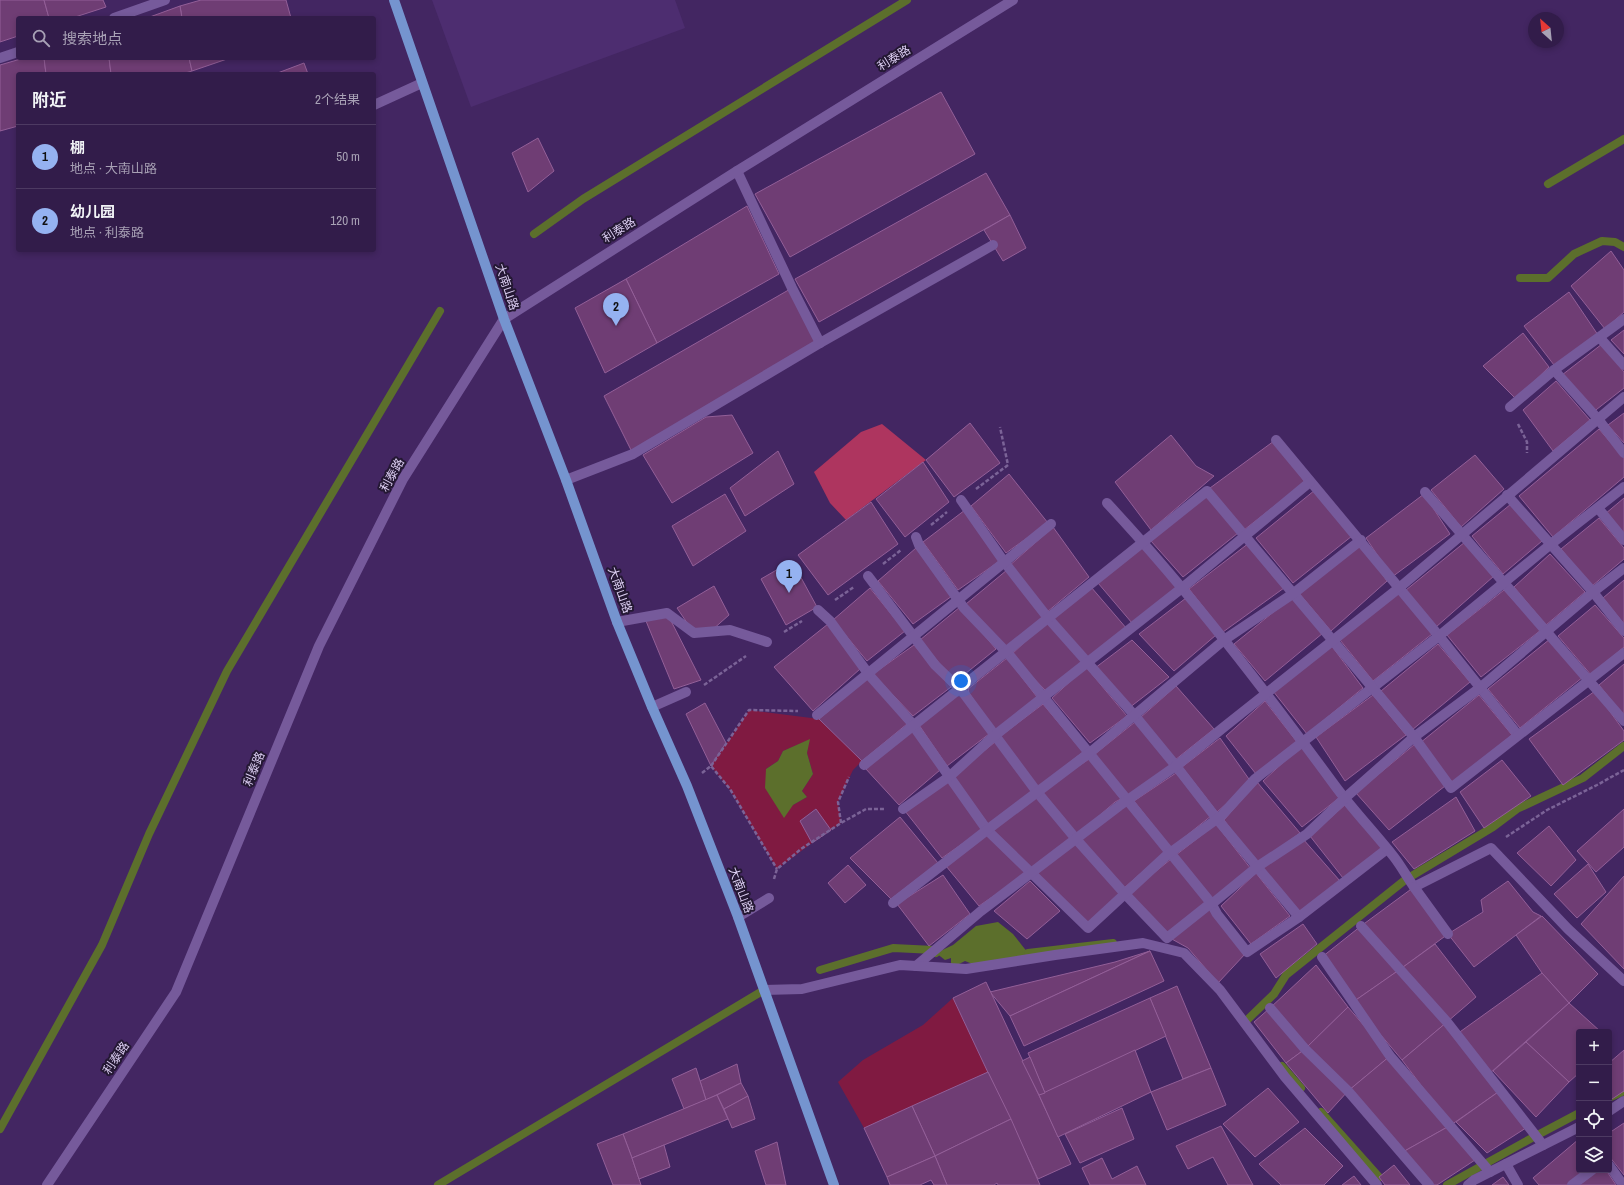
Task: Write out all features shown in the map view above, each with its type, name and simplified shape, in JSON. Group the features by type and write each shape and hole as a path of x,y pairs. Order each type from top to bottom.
{"main road":[{"name":"大南山路","path":"394,0 504,319 566,480 617,622 687,786 738,917 834,1185"}],"street":[{"path":"120,16 164,0"},
{"name":"利泰路","path":"47,1185 176,992 319,646 402,479 504,319 737,171 1013,0"},
{"path":"0,58 16,53"},
{"path":"376,104 422,83"},
{"path":"737,171 792,288 820,343"},
{"path":"566,480 632,454 820,343 993,245"},
{"path":"1510,407 1554,370 1600,338 1624,319"},
{"path":"1600,338 1624,365"},
{"path":"1554,370 1598,419 1624,453"},
{"path":"916,966 981,911 1076,840 1126,800 1176,766 1399,588 1624,397"},
{"path":"1276,440 1439,636 1518,735"},
{"path":"903,809 950,776 994,736 1182,588 1310,482"},
{"path":"818,610 830,621 868,673 913,725 987,830 1088,928 1169,853 1217,819 1255,779 1439,636 1551,544 1624,487"},
{"path":"864,765 1142,541 1207,491 1414,737 1451,788 1624,653"},
{"path":"1424,492 1624,721"},
{"path":"1508,495 1593,592 1624,631"},
{"path":"961,500 1005,563 1048,618 1135,716 1217,819 1299,917"},
{"path":"1107,503 1182,588 1266,693 1345,798 1387,849 1448,934"},
{"path":"1598,508 1624,540"},
{"path":"817,715 1051,524"},
{"path":"916,537 919,544 969,613 1005,652 1043,697 1211,903 1217,914 1247,952 1299,917 1387,849"},
{"path":"893,903 987,830 1089,754 1224,640 1294,593 1360,540"},
{"path":"868,576 935,665 960,688 994,736 1076,840 1167,938 1211,903 1213,904 1257,867 1307,834 1414,737 1480,688 1593,592 1624,568"},
{"path":"617,622 667,613 694,633 730,630 767,642"},
{"path":"652,707 686,692"},
{"path":"1414,887 1490,848 1568,929 1624,982"},
{"path":"738,917 769,898"},
{"path":"1361,926 1447,1022 1543,1145"},
{"path":"764,990 802,988 900,965 966,969 1143,943 1184,953 1220,990 1285,1077 1377,1185"},
{"path":"1322,957 1390,1056 1490,1172"},
{"path":"1270,1008 1305,1049 1348,1091 1429,1185"},
{"path":"1612,1109 1624,1101"},
{"path":"1468,1185 1490,1172 1576,1128"},
{"path":"1506,1164 1518,1185"},
{"path":"1612,1169 1623,1185"},
{"path":"1572,1185 1588,1173"}],"path":[{"path":"1510,407 1527,442 1526,480"},
{"path":"687,786 711,766 749,710 797,710 817,715"},
{"path":"841,824 838,802 853,770 864,765"},
{"path":"711,766 730,790 777,869"},
{"path":"1490,848 1546,810 1624,770"},
{"path":"769,898 777,869 801,850 866,809 903,809"}],"shaded area":[{"path":"432,0 675,0 685,28 471,107"},
{"path":"882,424 926,460 846,520 830,503 814,472 861,432"},
{"path":"749,710 819,719 862,761 853,770 838,802 841,823 831,830 815,809 800,821 812,843 777,869 730,790 711,766","holes":["809,740 807,753 813,774 802,791 807,797 793,805 766,769 778,761 783,751"]},
{"path":"810,739 807,753 813,774 802,791 807,797 793,805 784,818 765,788 766,769 778,761 783,751"},
{"path":"998,922 1013,934 1028,953 1012,962 980,967 965,961 951,968 951,958 945,960 936,953 953,945 976,926"},
{"path":"953,998 988,1072 864,1128 838,1082 863,1060 923,1025"}],"building":[{"path":"0,0 44,0 48,16 16,16 16,37 0,42"},
{"path":"44,0 103,0 106,7 78,16 48,16"},
{"path":"201,0 286,0 290,16 182,16 180,6"},
{"path":"180,6 182,16 152,16"},
{"path":"17,60 44,60 46,72 16,72 16,127 0,131 0,65"},
{"path":"44,60 109,60 111,72 46,72"},
{"path":"109,60 189,60 192,71 189,72 111,72"},
{"path":"189,60 224,60 192,71"},
{"path":"304,63 307,72 280,72"},
{"path":"941,92 975,154 790,257 755,194"},
{"path":"538,138 554,171 528,192 512,153"},
{"path":"986,173 1010,215 819,322 795,279"},
{"path":"747,206 779,274 657,343 626,279"},
{"path":"1010,215 1026,248 1003,261 984,230"},
{"path":"1611,251 1624,270 1624,312 1605,329 1571,286"},
{"path":"626,279 657,343 605,373 575,308"},
{"path":"792,288 820,343 633,454 604,396"},
{"path":"1569,292 1598,335 1554,365 1524,326"},
{"path":"1624,330 1624,354 1611,340"},
{"path":"1523,333 1549,367 1516,399 1483,366"},
{"path":"1602,344 1624,372 1624,388 1592,413 1562,375"},
{"path":"1556,381 1590,420 1553,451 1523,410"},
{"path":"1624,413 1624,443 1608,425"},
{"path":"732,415 753,453 672,503 643,455 706,417"},
{"path":"970,423 1000,463 954,497 926,460"},
{"path":"1599,429 1624,458 1624,477 1553,537 1519,496"},
{"path":"1171,435 1196,466 1214,476 1151,530 1115,482"},
{"path":"1274,441 1305,482 1244,530 1210,488"},
{"path":"778,451 794,484 745,516 730,488"},
{"path":"1475,455 1504,489 1461,527 1431,490"},
{"path":"923,462 949,502 905,537 876,499"},
{"path":"1009,474 1048,523 1006,553 971,506"},
{"path":"1315,490 1352,536 1293,583 1256,538"},
{"path":"725,494 746,531 693,566 672,526"},
{"path":"1204,494 1238,533 1183,577 1151,541"},
{"path":"1424,494 1450,534 1392,577 1366,538"},
{"path":"1624,498 1624,537 1605,514"},
{"path":"871,502 898,544 828,595 798,555"},
{"path":"1511,504 1542,541 1503,574 1472,536"},
{"path":"965,510 1001,560 958,590 923,542"},
{"path":"1599,518 1624,548 1624,559 1592,586 1561,549"},
{"path":"1053,527 1089,577 1047,612 1009,566"},
{"path":"1465,542 1494,576 1436,627 1406,590"},
{"path":"1249,543 1284,588 1223,632 1189,589"},
{"path":"1361,544 1387,581 1331,631 1298,592"},
{"path":"1143,547 1177,587 1132,623 1098,583"},
{"path":"916,548 952,596 913,624 878,581"},
{"path":"1550,554 1585,592 1546,625 1514,587"},
{"path":"792,561 817,607 786,625 761,579"},
{"path":"1007,570 1045,616 1004,649 966,604"},
{"path":"1624,580 1624,624 1603,598"},
{"path":"714,586 729,615 711,631 694,633 677,608"},
{"path":"1091,587 1127,629 1089,660 1052,618"},
{"path":"870,588 905,631 867,661 833,620"},
{"path":"1504,590 1541,630 1481,677 1447,635"},
{"path":"1399,593 1432,634 1373,681 1340,640"},
{"path":"1292,597 1323,633 1265,681 1234,644"},
{"path":"1186,598 1216,635 1174,671 1139,634"},
{"path":"1595,605 1624,638 1624,647 1591,675 1558,636"},
{"path":"960,607 996,649 955,682 920,640"},
{"path":"667,613 701,680 674,689 646,621"},
{"path":"1047,621 1085,664 1046,691 1011,655"},
{"path":"828,624 860,669 813,711 774,667"},
{"path":"1550,639 1583,677 1520,728 1488,689"},
{"path":"1132,640 1169,677 1129,708 1095,668"},
{"path":"1438,644 1470,682 1412,730 1381,691"},
{"path":"914,645 951,687 913,716 873,674"},
{"path":"1331,645 1363,688 1307,734 1273,691"},
{"path":"1007,658 1037,697 995,731 969,693 968,689"},
{"path":"1624,664 1624,716 1599,685"},
{"path":"1086,667 1127,716 1090,743 1052,698"},
{"path":"868,678 907,724 862,761 819,719"},
{"path":"1176,686 1214,729 1175,760 1141,717"},
{"path":"1595,691 1624,731 1624,740 1563,785 1529,739"},
{"path":"960,693 989,734 947,766 919,725"},
{"path":"1373,695 1406,735 1345,781 1316,737"},
{"path":"1479,695 1512,735 1453,783 1420,743"},
{"path":"1265,701 1297,742 1256,774 1226,736"},
{"path":"705,703 726,743 711,766 686,714"},
{"path":"1043,704 1083,752 1037,788 998,738"},
{"path":"1135,722 1172,766 1127,796 1095,754"},
{"path":"913,730 940,770 899,805 865,768"},
{"path":"1220,738 1251,782 1217,812 1182,767"},
{"path":"995,742 1033,792 988,824 953,776"},
{"path":"1415,744 1445,786 1389,830 1356,793"},
{"path":"1301,746 1339,798 1302,827 1263,781"},
{"path":"1089,759 1121,799 1115,802 1076,836 1041,792"},
{"path":"1502,760 1531,796 1484,828 1460,792"},
{"path":"1176,773 1211,816 1171,848 1134,801"},
{"path":"949,781 982,830 942,858 905,811"},
{"path":"1257,782 1300,833 1257,864 1224,820"},
{"path":"1037,795 1071,839 1031,870 992,830"},
{"path":"1456,797 1475,831 1414,869 1392,842"},
{"path":"1347,803 1384,849 1343,878 1310,836"},
{"path":"1127,805 1165,852 1124,888 1080,840"},
{"path":"816,809 831,830 812,843 800,821"},
{"path":"1624,809 1624,847 1596,872 1577,851"},
{"path":"900,817 938,863 891,899 850,858"},
{"path":"1216,824 1251,869 1212,899 1176,855"},
{"path":"1549,826 1576,860 1551,886 1517,853"},
{"path":"987,833 1026,874 979,906 946,866"},
{"path":"1303,839 1340,881 1301,915 1261,866"},
{"path":"1077,843 1120,893 1088,926 1033,874"},
{"path":"1171,859 1208,904 1167,936 1128,894"},
{"path":"1588,864 1606,892 1577,918 1554,894"},
{"path":"848,865 866,885 845,903 828,883"},
{"path":"1256,873 1290,916 1251,944 1221,906"},
{"path":"943,875 970,914 929,946 897,904"},
{"path":"1624,876 1624,969 1581,924"},
{"path":"1030,881 1060,911 1027,939 994,911"},
{"path":"1508,881 1533,912 1541,916 1474,967 1448,934 1483,912 1481,900"},
{"path":"1414,887 1448,934 1399,970 1361,926"},
{"path":"1209,907 1246,953 1218,983 1188,948 1170,938"},
{"path":"1542,916 1598,974 1569,1003 1542,973 1516,935"},
{"path":"1303,924 1317,944 1276,978 1260,954"},
{"path":"1361,926 1399,970 1353,1002 1322,957"},
{"path":"1435,944 1476,997 1447,1022 1399,970"},
{"path":"1150,951 1010,1016 990,992 1115,962"},
{"path":"1150,951 1164,981 1024,1046 1010,1016"},
{"path":"1316,965 1348,1007 1305,1049 1270,1008"},
{"path":"1399,970 1447,1022 1402,1060 1353,1002"},
{"path":"1542,973 1569,1003 1489,1074 1457,1034"},
{"path":"986,982 1071,1164 1038,1179 953,998"},
{"path":"1177,986 1211,1068 1183,1079 1150,998"},
{"path":"1150,998 1166,1036 1045,1093 1028,1053"},
{"path":"1569,1003 1598,1029 1576,1029 1576,1076 1569,1082 1526,1042"},
{"path":"1348,1007 1390,1056 1348,1091 1305,1049"},
{"path":"1270,1008 1305,1049 1286,1063 1254,1022"},
{"path":"1447,1022 1501,1090 1451,1125 1402,1060"},
{"path":"1526,1042 1569,1082 1536,1117 1493,1071"},
{"path":"1305,1049 1348,1091 1328,1113 1286,1063"},
{"path":"1135,1050 1151,1092 1058,1137 1039,1095"},
{"path":"1624,1050 1624,1091 1612,1099 1612,1065 1612,1060"},
{"path":"1390,1056 1451,1125 1401,1153 1348,1091"},
{"path":"1030,1057 1045,1093 1039,1095 1022,1061"},
{"path":"737,1064 741,1083 706,1100 700,1081"},
{"path":"696,1068 706,1100 684,1109 672,1079"},
{"path":"1211,1068 1226,1105 1167,1130 1151,1092"},
{"path":"988,1072 1011,1119 935,1156 912,1106"},
{"path":"741,1083 748,1096 724,1109 717,1095"},
{"path":"1268,1088 1299,1122 1255,1157 1223,1124"},
{"path":"1501,1090 1529,1126 1487,1153 1456,1122"},
{"path":"717,1095 728,1119 632,1158 623,1134"},
{"path":"748,1096 755,1119 732,1128 724,1109"},
{"path":"912,1106 935,1156 887,1177 864,1128"},
{"path":"1122,1108 1134,1139 1080,1163 1065,1134"},
{"path":"1011,1119 1040,1185 998,1185 997,1183 994,1185 947,1185 935,1156"},
{"path":"1624,1123 1624,1175 1612,1160 1612,1131"},
{"path":"1451,1125 1478,1158 1437,1185 1429,1185 1401,1153"},
{"path":"1221,1126 1253,1185 1228,1185 1213,1157 1188,1169 1176,1146"},
{"path":"1305,1128 1343,1166 1324,1185 1281,1185 1259,1164"},
{"path":"623,1134 641,1185 613,1185 597,1144"},
{"path":"777,1142 786,1185 766,1185 755,1151"},
{"path":"1576,1142 1576,1173 1584,1173 1568,1185 1539,1185 1533,1178"},
{"path":"664,1145 670,1167 639,1179 632,1158"},
{"path":"935,1156 947,1185 934,1185 931,1180 920,1185 890,1185 887,1177"},
{"path":"1102,1158 1112,1179 1137,1166 1146,1185 1090,1185 1082,1168"},
{"path":"1394,1165 1410,1185 1385,1185 1379,1177"},
{"path":"1595,1173 1608,1173 1616,1185 1579,1185"},
{"path":"1354,1176 1361,1185 1342,1185"},
{"path":"1503,1177 1509,1185 1492,1185"}],"waterway":[{"path":"534,234 583,199 907,0"},
{"path":"1548,184 1624,139"},
{"path":"1520,278 1548,278 1574,254 1602,241 1615,242 1624,247"},
{"path":"0,1129 102,945 149,834 227,671 440,311"},
{"path":"1246,1021 1274,994 1286,975 1405,880 1493,827 1517,809 1583,778 1624,746"},
{"path":"1028,953 1113,943"},
{"path":"820,970 893,948 934,950 936,953"},
{"path":"438,1185 764,990"},
{"path":"1282,1066 1301,1088"},
{"path":"1612,1097 1624,1091"},
{"path":"1321,1112 1379,1177"},
{"path":"1447,1185 1576,1115"}],"place":[{"name":"幼儿园","path":"616,326"},
{"name":"棚","path":"789,593"}]}
